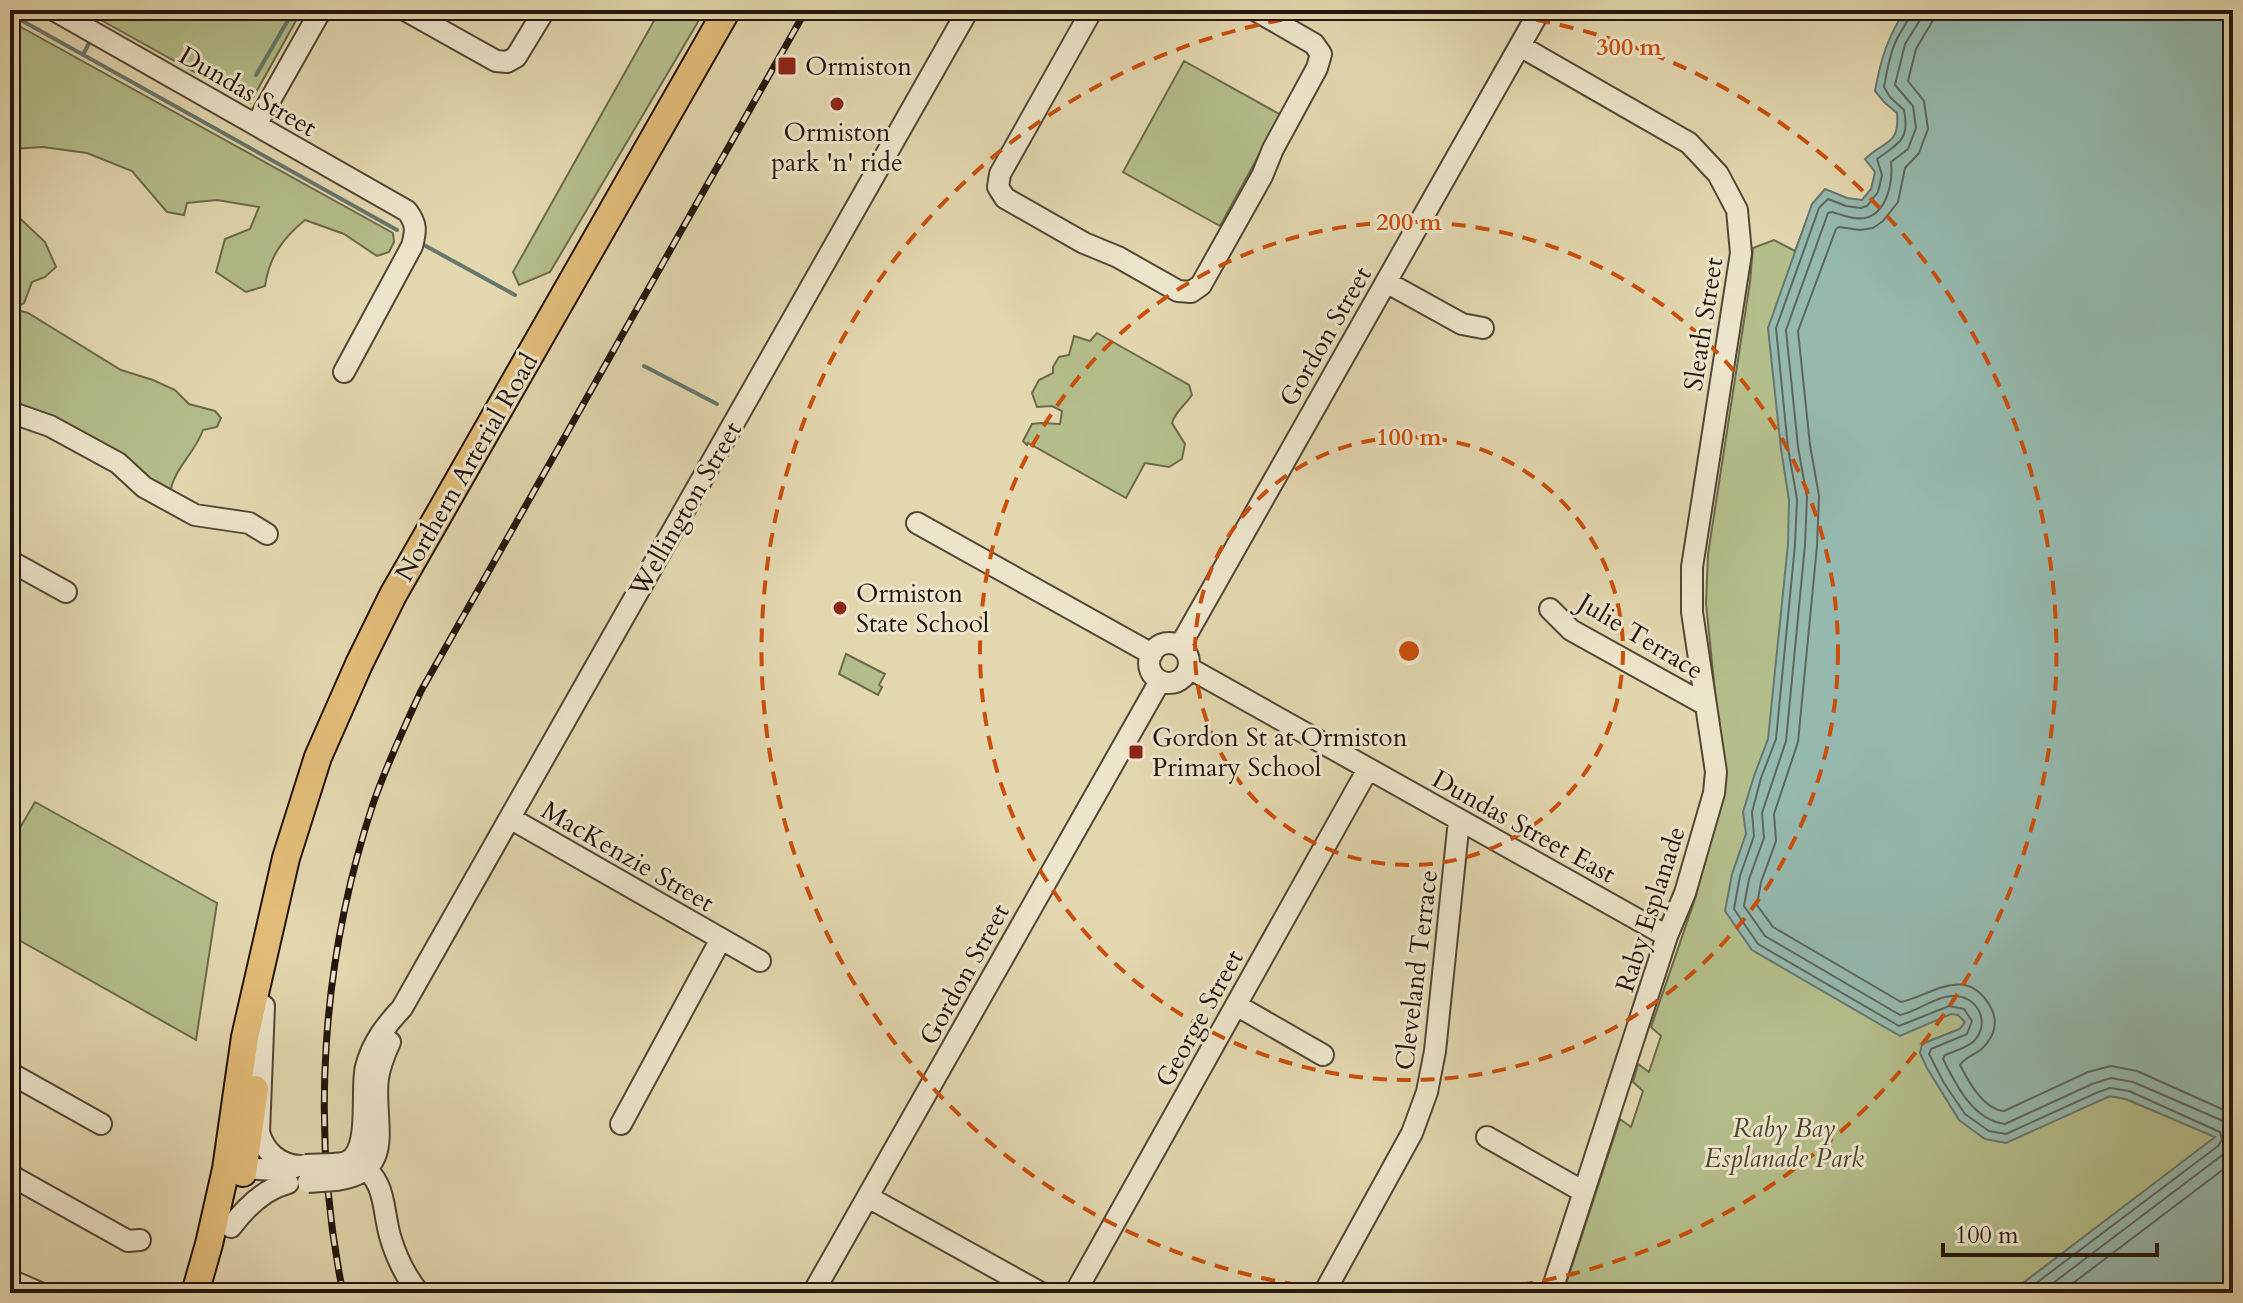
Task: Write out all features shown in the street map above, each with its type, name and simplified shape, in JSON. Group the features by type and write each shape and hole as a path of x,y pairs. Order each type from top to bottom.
{"main road":[{"name":"Northern Arterial Road","path":"213,1293 231,1227 245,1037 286,858 318,757 393,595 727,10"},
{"name":"Northern Arterial Road","path":"237,1171 250,1129 267,949"},
{"path":"195,1293 209,1244 237,1171"}],"street":[{"name":"Dundas Street","path":"54,10 407,211 416,230 412,246 344,372"},
{"path":"256,125 321,10"},
{"path":"405,10 496,61 507,62 516,57 544,11"},
{"name":"Wellington Street","path":"348,1170 374,1159 379,1149 378,1079 402,1008 968,10"},
{"path":"1092,10 1000,174 998,187 1005,198 1084,243 1118,257 1178,291 1191,292 1201,285 1268,167 1273,149 1317,68 1321,54 1314,44 1255,10"},
{"name":"Gordon Street","path":"1180,646 1540,10"},
{"name":"Sleath Street","path":"1520,46 1689,143 1718,174 1737,210 1741,253 1697,529"},
{"path":"1386,282 1462,324 1483,328"},
{"path":"10,412 50,426 118,463 144,487 195,515 249,523 267,534"},
{"path":"917,523 1152,654"},
{"name":"Raby Esplanade","path":"1551,1293 1667,936 1685,893 1714,793 1716,772 1692,612 1692,567 1697,529"},
{"path":"10,561 66,592"},
{"name":"Julie Terrace","path":"1550,609 1571,630 1706,705"},
{"path":"1167,643 1180,646 1188,655 1189,668 1178,681 1160,681 1150,666 1152,654 1167,643"},
{"name":"Dundas Street East","path":"1189,668 1667,936"},
{"name":"Gordon Street","path":"813,1293 1160,681"},
{"name":"George Street","path":"1075,1293 1368,769"},
{"name":"MacKenzie Street","path":"510,818 760,961"},
{"name":"Cleveland Terrace","path":"1324,1293 1412,1133 1427,1092 1435,1051 1459,820"},
{"name":"MacKenzie Street","path":"621,1124 721,939"},
{"path":"1236,1005 1323,1055"},
{"path":"264,1006 259,1132 264,1146 300,1174"},
{"path":"10,1073 101,1124"},
{"path":"1487,1137 1584,1192"},
{"path":"237,1171 300,1174 348,1170 383,1195 395,1253 419,1293"},
{"path":"348,1170 370,1199 384,1258 394,1278 407,1293"},
{"path":"231,1227 260,1196 300,1174"},
{"path":"10,1175 128,1241 140,1240"},
{"path":"868,1197 1041,1293"},
{"path":"10,1280 40,1293"}],"green space":[{"path":"83,10 302,10 250,103"},
{"path":"660,10 705,10 550,272 519,285 513,272"},
{"path":"10,21 393,233 394,242 389,252 377,256 344,234 305,220 278,249 265,286 246,292 216,272 225,239 250,229 259,207 217,200 187,203 184,215 167,212 132,171 87,153 43,147 12,149 10,152"},
{"path":"1184,61 1281,115 1220,226 1123,172"},
{"path":"10,209 45,242 56,267 45,277 32,282 24,303 14,309 28,313 121,370 175,390 189,404 215,411 221,418 217,427 203,430 176,475 170,492 10,406"},
{"name":"Raby Bay Esplanade Park","path":"1807,220 1958,1015 1965,1022 1960,1029 1922,1044 2099,1100 2110,1096 2126,1099 2216,1137 2010,1293 1563,1293 1620,1119 1631,1127 1643,1091 1633,1082 1638,1064 1649,1072 1661,1036 1651,1027 1695,899 1723,794 1706,604 1708,554 1753,248 1774,240 1795,251"},
{"path":"1097,333 1189,385 1192,395 1172,423 1185,444 1182,459 1169,467 1145,463 1126,498 1023,441 1032,424 1060,424 1062,411 1052,406 1037,407 1032,393 1039,380 1053,373 1059,357 1069,355 1074,336 1090,341"},
{"path":"846,654 885,674 878,695 839,674"},
{"path":"35,802 217,903 196,1040 10,935 10,845"}],"water":[{"path":"1905,10 2233,10 2233,1293 2010,1293 2215,1137 2126,1099 2110,1096 2006,1143 1985,1139 1959,1120 1920,1053 1922,1044 1960,1029 1965,1022 1958,1015 1951,1014 1900,1036 1752,950 1725,911 1732,874 1746,834 1743,812 1768,739 1788,544 1789,500 1768,328 1812,204 1825,189 1862,200 1871,189 1875,172 1865,159 1889,141 1896,131 1897,113 1875,91 1886,49"}],"waterway":[{"path":"103,19 109,10"},
{"path":"256,75 294,10"},
{"path":"10,14 397,230"},
{"path":"83,55 89,43"},
{"path":"424,245 515,295"},
{"path":"644,366 717,404"}],"railway":[{"path":"343,1293 326,1170 326,1047 342,924 355,863 378,790 421,691 806,10"}],"place":[{"name":"Ormiston","path":"787,66"},
{"name":"Ormiston park 'n' ride","path":"837,104"},
{"name":"Ormiston State School","path":"840,608"},
{"name":"Gordon St at Ormiston Primary School","path":"1136,752"}]}
